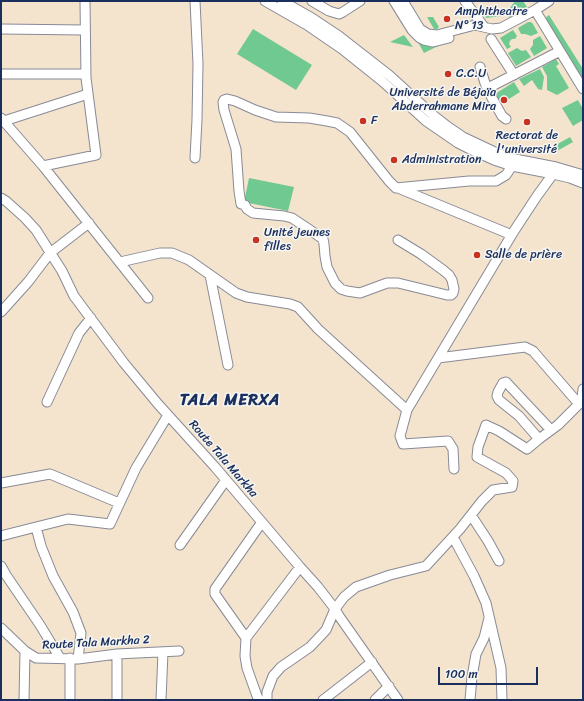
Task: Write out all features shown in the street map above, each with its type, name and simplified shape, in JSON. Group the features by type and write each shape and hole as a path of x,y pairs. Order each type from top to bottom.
{"street":[{"path":"43,166 96,155 86,74 85,1"},
{"path":"195,1 198,64 195,158"},
{"path":"265,1 307,25 342,49 382,81 426,121 458,143 494,160 556,167 583,175"},
{"path":"282,1 312,18 339,36 388,75 432,115 463,137 514,162 583,183"},
{"path":"312,1 329,11 339,14 360,1"},
{"path":"394,1 414,33 424,40 433,42 477,32 484,27"},
{"path":"403,1 417,25 424,32 437,35 475,25 492,29 501,28 550,1"},
{"path":"465,1 484,27"},
{"path":"535,10 583,89"},
{"path":"1,29 85,30"},
{"path":"491,39 514,75"},
{"path":"488,88 560,51"},
{"path":"480,67 497,107 502,116 506,119"},
{"path":"1,74 86,74"},
{"path":"88,94 3,119 43,166 148,298"},
{"path":"398,240 415,250 449,275 454,289 451,295 398,283 387,284 360,293 347,291 335,283 327,267 322,239 292,218 253,213 241,204 236,150 224,110 224,100 227,99 235,101 276,117 310,118 337,123 350,132 396,188 507,233"},
{"path":"396,188 469,181 496,181 506,175 514,162"},
{"path":"454,469 453,449 448,441 403,444 400,436 407,410 514,231 553,174"},
{"name":"Route Tala Markha","path":"1,198 25,218 36,230 62,271 74,296 124,363 318,587 398,700"},
{"path":"1,312 28,282 50,253 89,223"},
{"path":"120,262 160,253 172,253 189,260 236,294 290,304 298,307 318,329 407,410"},
{"path":"210,275 228,365"},
{"path":"47,402 80,333 91,318"},
{"path":"438,358 525,347 533,351 579,404"},
{"path":"539,439 519,416 499,400 498,392 503,383 506,382 551,430"},
{"path":"267,700 272,676 281,667 310,647 326,630 335,609 344,597 356,587 390,575 426,566 460,529 482,500 493,490 512,487 513,481 506,473 477,457 478,447 486,425 500,431 527,449 562,421 579,404 582,398 583,389"},
{"path":"1,536 68,519 110,524 136,468 168,415"},
{"path":"1,483 50,474 119,503"},
{"path":"180,545 226,480"},
{"path":"471,515 499,561"},
{"path":"246,638 215,594 215,589 262,522"},
{"path":"36,527 41,546 53,576 73,612 81,633 74,658 70,700"},
{"path":"453,537 474,576 486,603 501,668 502,700"},
{"path":"1,566 40,624 60,658"},
{"path":"259,700 247,668 245,656 246,638 300,567"},
{"path":"470,700 476,654 484,638 490,617"},
{"name":"Route Tala Markha 2","path":"1,628 25,651 36,658 74,658 179,651"},
{"path":"24,700 25,651"},
{"path":"161,700 163,652"},
{"path":"117,654 117,700"},
{"path":"323,700 372,662"},
{"path":"375,700 389,686"}],"green space":[{"path":"515,1 523,1 527,7 510,19 508,11"},
{"path":"481,10 502,16 486,18"},
{"path":"549,15 583,69 582,80 544,19"},
{"path":"427,17 433,17 439,27 437,29 434,29"},
{"path":"528,22 533,24 538,33 531,36 521,34 518,28"},
{"path":"253,29 312,65 296,90 237,54"},
{"path":"513,30 517,36 515,39 510,41 509,44 511,47 507,49 500,38"},
{"path":"404,35 413,47 390,42"},
{"path":"540,36 547,48 534,56 530,49 533,45 533,40"},
{"path":"418,42 429,45 438,46 424,53"},
{"path":"517,48 522,51 526,50 531,57 516,66 508,53"},
{"path":"556,59 559,64 556,66 569,88 557,95 547,90 547,76 542,67"},
{"path":"540,69 544,77 542,90 538,89 532,80 524,86 519,79"},
{"path":"514,82 520,92 501,104 495,94"},
{"path":"578,100 583,109 583,120 573,126 562,108"},
{"path":"570,137 573,142 557,151 554,146"},
{"path":"249,178 294,187 288,211 244,202"}],"place":[{"name":"Amphitheatre N° 13","path":"447,19"},
{"name":"C.C.U","path":"448,74"},
{"name":"Université de Béjaïa Abderrahmane Mira","path":"504,100"},
{"name":"F","path":"363,121"},
{"name":"Rectorat de l'université","path":"527,122"},
{"name":"Administration","path":"394,160"},
{"name":"Unité jeunes filles","path":"256,240"},
{"name":"Salle de prière","path":"477,255"}],"district":[{"name":"TALA MERXA","path":"230,401"}]}
